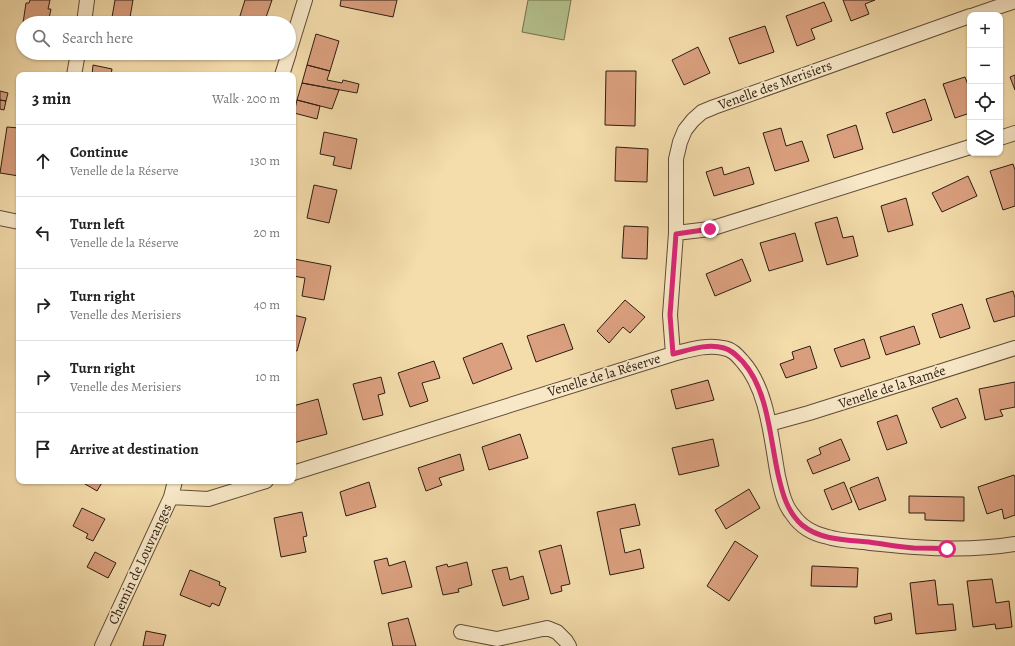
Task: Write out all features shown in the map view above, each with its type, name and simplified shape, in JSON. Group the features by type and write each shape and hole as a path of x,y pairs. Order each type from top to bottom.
{"street":[{"path":"85,16 87,0"},
{"path":"296,29 305,0"},
{"path":"983,12 1015,1"},
{"name":"Venelle des Merisiers","path":"673,354 670,315 676,234 676,159 680,142 685,130 693,120 702,112 714,106 967,17"},
{"path":"75,72 77,60"},
{"path":"283,72 287,60"},
{"path":"1003,137 1015,133"},
{"path":"676,234 710,229 967,148"},
{"path":"0,218 16,221"},
{"name":"Venelle de la Réserve","path":"296,471 673,354 698,348 715,346 725,348 735,353 748,368 761,394 769,424 785,502 792,515 812,532 829,538 913,548 947,549 1015,544"},
{"name":"Venelle de la Ramée","path":"769,424 809,413 1015,348"},
{"name":"Chemin de Louvranges","path":"102,646 171,497 173,484"},
{"path":"171,497 208,499 256,484"},
{"path":"461,632 497,639 547,628 558,632 566,640 569,646"}],"green space":[{"path":"528,0 571,0 564,40 522,32"}],"building":[{"path":"30,0 50,0 48,9 51,9 50,16 24,16 26,3 29,3"},
{"path":"115,0 133,0 130,16 112,16"},
{"path":"245,0 272,0 266,16 240,16"},
{"path":"341,0 397,0 393,17 340,6"},
{"path":"843,0 875,0 865,4 869,14 851,21"},
{"path":"824,2 832,21 811,29 815,39 797,46 786,16"},
{"path":"765,26 774,52 739,64 729,38"},
{"path":"316,34 339,41 330,71 307,65"},
{"path":"698,47 710,73 684,85 672,60"},
{"path":"93,65 112,69 112,72 92,72"},
{"path":"307,65 330,71 327,80 342,83 343,80 359,84 357,93 302,83"},
{"path":"606,71 636,71 635,126 605,125"},
{"path":"1015,75 1015,90 1010,77"},
{"path":"965,77 967,82 967,114 955,118 943,84"},
{"path":"302,83 339,90 332,109 297,100"},
{"path":"0,91 8,93 6,101 0,100"},
{"path":"925,99 932,120 893,133 886,113"},
{"path":"0,100 6,101 4,110 0,109"},
{"path":"297,100 320,106 317,119 296,114"},
{"path":"856,125 863,149 834,158 827,135"},
{"path":"7,127 16,128 16,176 0,173"},
{"path":"781,128 786,146 802,141 809,161 775,171 763,133"},
{"path":"324,132 357,139 351,169 333,165 335,157 320,154"},
{"path":"616,147 648,149 647,182 615,181"},
{"path":"1013,164 1015,170 1015,206 1003,210 990,171"},
{"path":"722,167 724,175 749,167 754,184 714,196 706,172"},
{"path":"968,176 977,196 942,212 932,193"},
{"path":"314,185 337,190 329,223 307,218"},
{"path":"906,198 913,225 888,232 881,206"},
{"path":"837,217 843,238 853,236 858,256 827,265 815,223"},
{"path":"624,226 648,227 647,259 622,258"},
{"path":"795,233 803,261 769,271 760,243"},
{"path":"296,259 331,266 324,300 302,296 305,278 296,276"},
{"path":"742,259 751,281 715,296 706,274"},
{"path":"1013,291 1015,298 1015,316 994,322 986,299"},
{"path":"625,300 645,317 630,333 623,327 609,343 597,331"},
{"path":"962,304 970,328 940,338 932,314"},
{"path":"296,316 306,318 296,351"},
{"path":"564,324 573,349 536,362 527,336"},
{"path":"914,326 920,344 886,355 880,337"},
{"path":"864,339 870,358 841,367 834,349"},
{"path":"502,343 512,369 473,384 463,358"},
{"path":"810,346 817,368 786,378 780,364 794,359 792,352"},
{"path":"434,361 440,378 422,383 428,401 410,407 398,373"},
{"path":"381,377 385,393 378,395 383,415 363,420 353,384"},
{"path":"708,380 714,400 676,409 671,390"},
{"path":"1015,382 1015,407 1000,410 1003,416 985,420 979,389"},
{"path":"957,398 966,418 941,428 932,408"},
{"path":"318,399 327,434 296,442 296,405"},
{"path":"897,415 907,443 887,450 877,422"},
{"path":"520,434 528,458 489,470 482,447"},
{"path":"713,439 719,466 679,475 672,448"},
{"path":"841,439 850,460 813,474 807,460 821,454 819,448"},
{"path":"460,454 464,470 439,478 442,485 426,491 418,468"},
{"path":"1014,475 1015,515 1004,519 1002,509 987,514 978,487"},
{"path":"878,477 886,500 859,510 850,488"},
{"path":"369,482 376,507 346,516 340,492"},
{"path":"844,482 852,502 832,510 824,490"},
{"path":"85,484 101,484 97,491"},
{"path":"749,489 760,508 726,529 715,510"},
{"path":"909,496 964,497 964,521 925,520 925,513 909,513"},
{"path":"635,504 640,525 620,529 625,553 640,549 644,568 610,575 597,512"},
{"path":"82,508 105,519 93,541 86,538 88,534 73,526"},
{"path":"302,512 307,536 303,537 306,552 281,557 274,518"},
{"path":"735,541 758,556 729,601 707,586"},
{"path":"561,545 570,584 561,586 562,591 551,594 539,551"},
{"path":"95,552 116,563 108,578 87,567"},
{"path":"387,558 389,566 405,561 412,587 382,594 374,561"},
{"path":"467,562 472,585 458,589 459,592 443,595 436,567 447,564 448,567"},
{"path":"812,566 858,568 857,587 811,586"},
{"path":"507,567 510,580 523,576 529,599 503,606 492,570"},
{"path":"190,570 220,582 219,585 226,588 219,606 212,603 210,607 180,595"},
{"path":"992,579 996,603 1009,601 1012,627 996,629 995,624 973,627 967,581"},
{"path":"935,580 938,605 953,604 956,630 916,634 910,583"},
{"path":"891,613 892,620 875,624 874,617"},
{"path":"408,618 416,646 393,646 388,623"},
{"path":"146,631 166,635 163,646 143,646"}],"route":[{"path":"710,229 676,234 670,315 673,354 698,348 715,346 725,348 735,353 748,368 761,394 769,424 785,502 792,515 812,532 829,538 913,548 947,549"}]}
